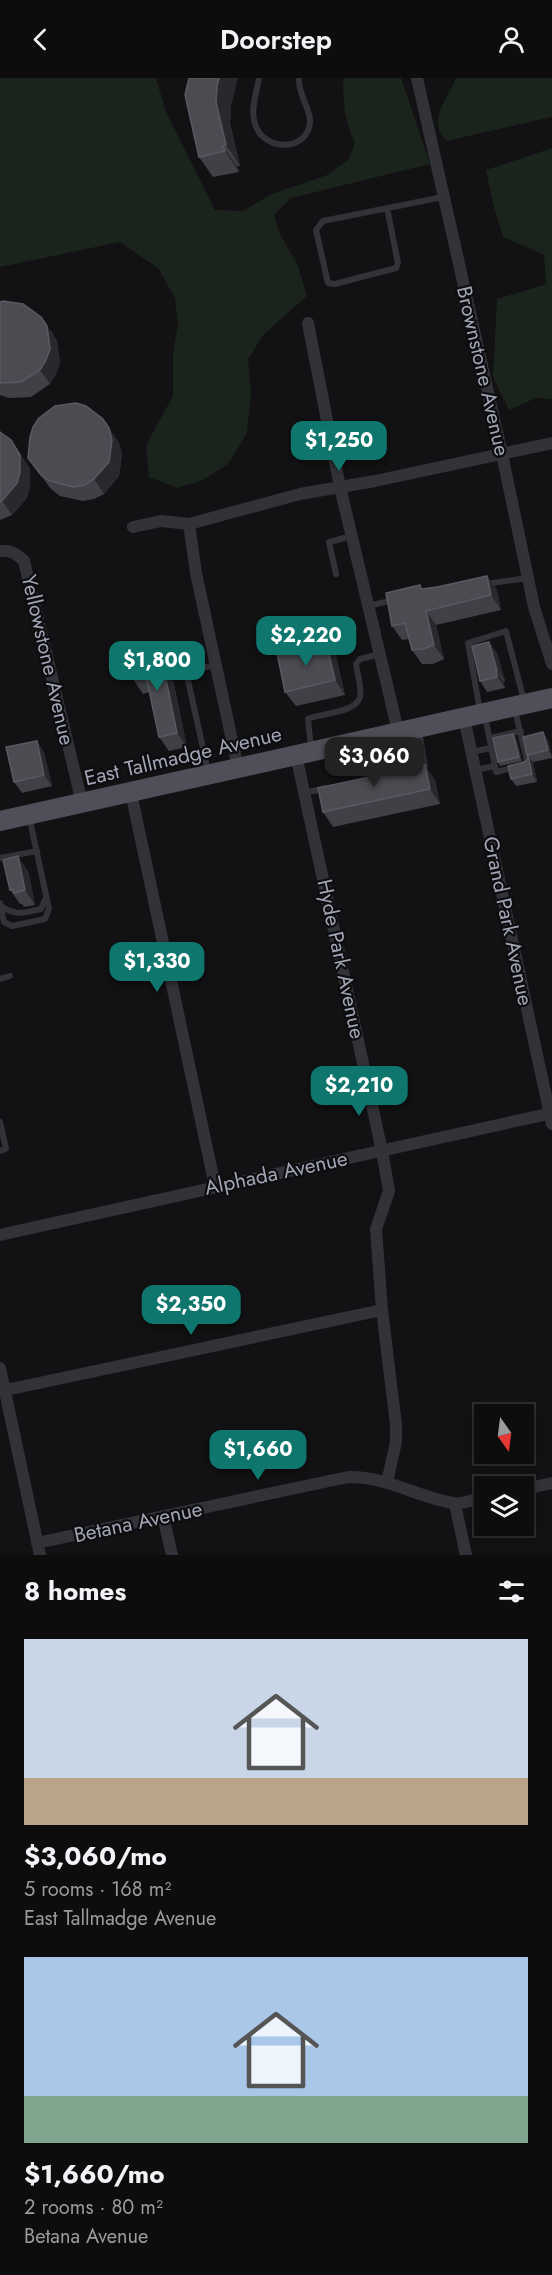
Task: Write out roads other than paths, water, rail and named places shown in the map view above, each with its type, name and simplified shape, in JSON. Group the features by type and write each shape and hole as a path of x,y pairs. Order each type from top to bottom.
{"main road":[{"name":"East Tallmadge Avenue","path":"0,821 552,698"}],"street":[{"name":"Brownstone Avenue","path":"417,78 534,607 552,663"},
{"path":"308,323 340,487 398,731"},
{"path":"133,527 161,520 189,524 300,494 552,443"},
{"path":"189,524 196,573 238,768"},
{"name":"Yellowstone Avenue","path":"0,551 7,550 24,561 82,803"},
{"name":"Grand Park Avenue","path":"476,715 471,752 551,1117"},
{"name":"Hyde Park Avenue","path":"304,753 304,793 389,1191 376,1229 382,1310 396,1425 394,1458 387,1482"},
{"path":"131,793 215,1186"},
{"name":"Alphada Avenue","path":"0,1235 215,1186 551,1117"},
{"path":"6,1390 382,1310"},
{"path":"0,1368 38,1549"},
{"name":"Betana Avenue","path":"38,1549 163,1516 348,1477 387,1482 455,1504"},
{"path":"534,1487 552,1483"},
{"path":"466,1555 455,1504 474,1499"},
{"path":"163,1516 172,1555"}],"lane":[{"path":"259,78 254,120 265,140 276,145 293,144 303,136 310,124 308,111 301,98 299,78"},
{"path":"387,208 398,263 396,268 335,284 328,283 316,230 323,221 387,208 444,197"},
{"path":"336,574 328,542 352,536"},
{"path":"477,586 528,578"},
{"path":"368,606 398,599"},
{"path":"506,631 520,705 522,746 528,765 496,772 490,738 476,715 468,643 506,631"},
{"path":"304,753 308,719 349,709 357,703 361,695 356,664 360,659 380,654"},
{"path":"209,775 186,670 216,665"},
{"path":"414,768 425,766 418,727"},
{"path":"490,738 521,731"},
{"path":"471,752 493,751"},
{"path":"475,770 495,766"},
{"path":"304,793 337,785"},
{"path":"0,904 4,922 12,926 45,919 49,909 29,815"},
{"path":"0,858 37,850"},
{"path":"0,904 12,914 41,909 46,898"},
{"path":"0,979 10,976"},
{"path":"0,1122 6,1149 0,1151"}]}
